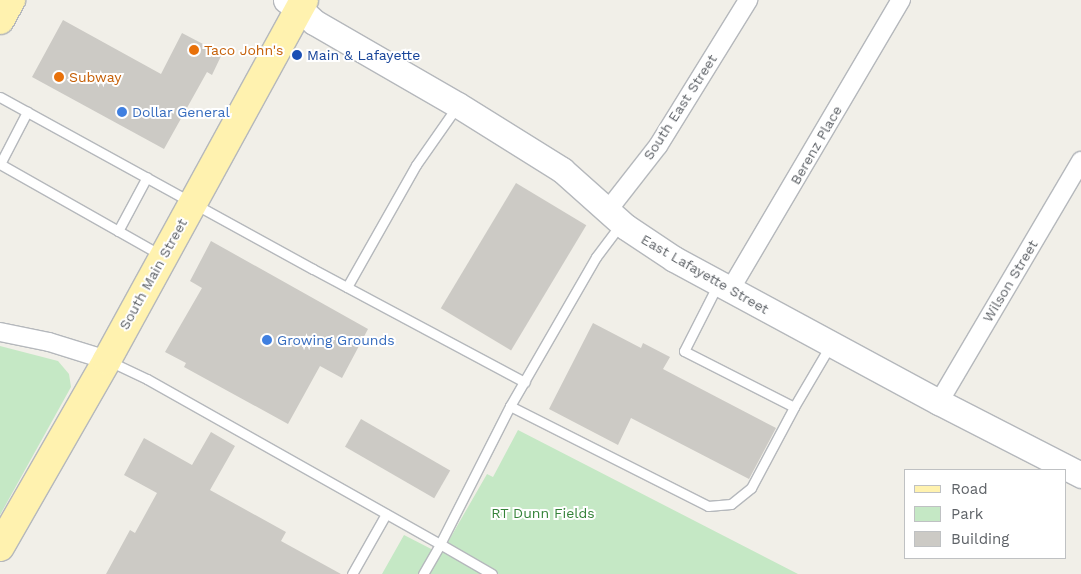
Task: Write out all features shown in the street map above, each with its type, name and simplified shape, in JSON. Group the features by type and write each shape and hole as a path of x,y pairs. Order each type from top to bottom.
{"main road":[{"path":"0,20 11,0"},
{"name":"South Main Street","path":"0,547 107,360 193,202 297,3"}],"street":[{"name":"South East Street","path":"615,217 748,0"},
{"name":"Berenz Place","path":"724,287 901,0"},
{"name":"East Lafayette Street","path":"297,3 314,22 458,105 562,170 615,217 674,259 939,402 1081,475"},
{"name":"Wilson Street","path":"939,402 1081,161"},
{"path":"0,332 49,342 107,360"}],"lane":[{"path":"0,97 525,382"},
{"path":"347,287 416,165 458,105"},
{"path":"27,112 0,164 163,256"},
{"path":"118,231 147,177"},
{"path":"423,574 510,406 596,257 615,217"},
{"path":"724,287 684,351 794,407"},
{"path":"510,406 708,506 731,504 751,488 794,407 831,344"},
{"path":"107,360 147,379 492,574"},
{"path":"352,574 386,514"}],"green space":[{"path":"0,346 58,361 69,374 71,387 0,515"},
{"name":"RT Dunn Fields","path":"518,430 798,574 382,574 404,535 441,554 487,474 493,477"}],"building":[{"path":"63,20 161,74 182,33 222,54 212,75 207,72 164,149 32,77"},
{"path":"516,183 586,225 511,350 441,308"},
{"name":"Growing Grounds","path":"211,241 368,329 342,378 320,366 288,424 184,367 186,363 165,352 202,288 190,281"},
{"path":"593,323 641,348 643,343 670,357 663,369 776,428 749,479 631,418 618,445 549,409"},
{"path":"361,419 450,470 434,498 345,447"},
{"path":"211,432 235,446 210,490 286,532 281,541 341,574 106,574 130,530 135,533 157,493 124,475 144,438 192,465"}],"place":[{"name":"Taco John's","path":"194,50"},
{"name":"Main & Lafayette","path":"297,55"},
{"name":"Subway","path":"59,77"},
{"name":"Dollar General","path":"122,112"},
{"name":"Growing Grounds","path":"267,340"}]}
